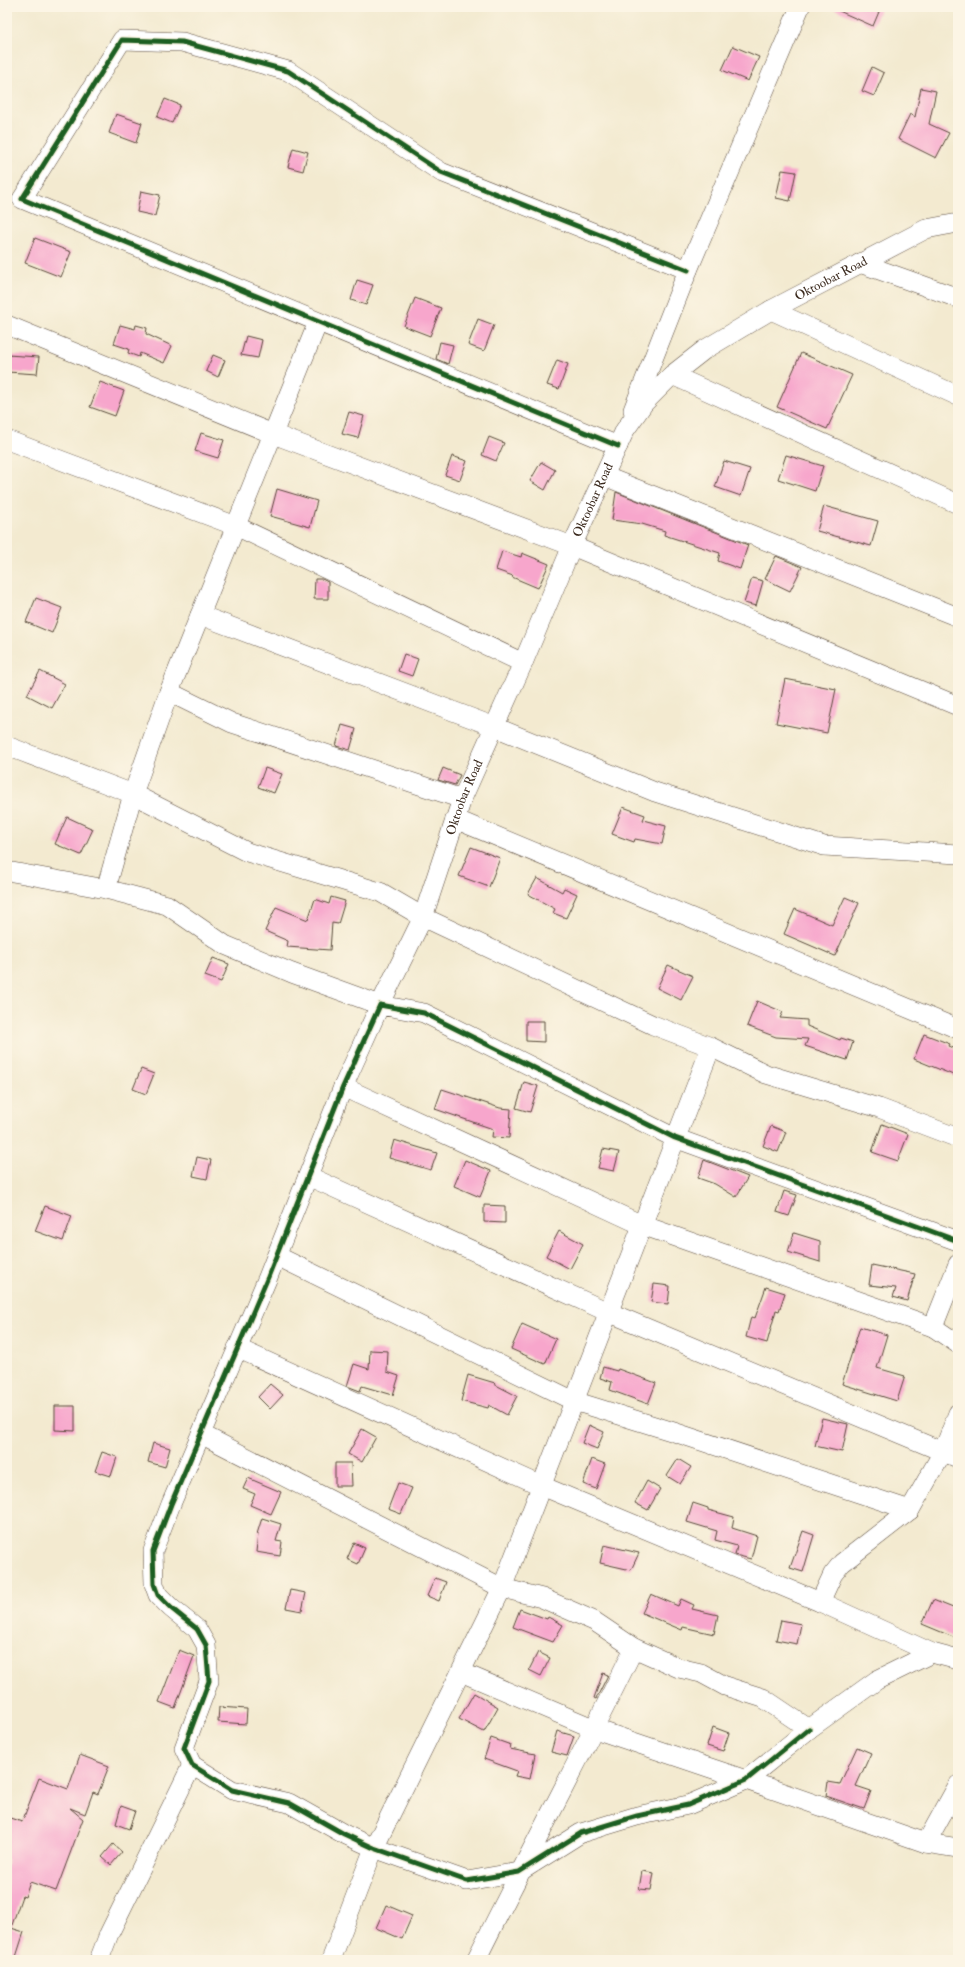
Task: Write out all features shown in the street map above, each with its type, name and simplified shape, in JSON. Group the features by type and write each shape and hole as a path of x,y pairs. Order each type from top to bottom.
{"street":[{"path":"688,270 441,172 288,71 182,42 122,40 22,199 318,322 621,438 688,270 800,7"},
{"name":"Oktoobar Road","path":"192,1765 184,1748 209,1681 206,1645 197,1629 158,1595 154,1584 153,1551 171,1504 277,1256 343,1087 380,1005 423,917 462,799 523,663 572,546 621,438 644,403 672,376 704,350 771,310 926,229 958,223"},
{"path":"860,263 958,298"},
{"path":"771,310 958,396"},
{"path":"106,889 132,794 169,692 318,322"},
{"path":"7,325 273,434 572,546 958,706"},
{"path":"672,376 958,504"},
{"path":"7,440 236,526 523,663"},
{"path":"604,476 958,618"},
{"path":"200,615 495,727 655,792 824,846 958,854"},
{"path":"169,692 232,723 462,799"},
{"path":"7,746 132,794 247,852 380,892 423,917 654,1025 711,1047 766,1074 879,1108 958,1138"},
{"path":"455,819 958,1029"},
{"path":"7,872 106,889 167,905 226,945 292,974 380,1005 424,1013 675,1138 958,1241"},
{"path":"331,1960 374,1848 462,1672 502,1588 711,1047"},
{"path":"343,1087 642,1225 933,1327 958,1344"},
{"path":"308,1176 608,1312 951,1455"},
{"path":"277,1256 574,1401 674,1432 910,1510"},
{"path":"933,1327 958,1264"},
{"path":"237,1348 542,1486 820,1602 932,1653 958,1660"},
{"path":"820,1602 833,1574 842,1563 910,1510 951,1455 958,1413"},
{"path":"201,1434 502,1588 542,1598 594,1620 634,1648 679,1668 701,1673 725,1686 763,1698 809,1729"},
{"path":"476,1960 519,1872 595,1729 634,1648"},
{"path":"99,1960 109,1934 192,1765 232,1790 290,1802 344,1834 374,1848 466,1881 519,1872 581,1834 637,1816 688,1805 746,1780 809,1729 877,1680 932,1653"},
{"path":"462,1672 595,1729 746,1780 926,1844 958,1848"},
{"path":"926,1844 958,1785"}],"building":[{"path":"830,7 881,7 873,26"},
{"path":"733,46 759,57 748,81 722,70"},
{"path":"872,67 884,73 874,96 862,91"},
{"path":"921,88 936,91 929,124 949,133 936,158 898,139 910,114 915,117"},
{"path":"165,99 180,105 172,123 157,117"},
{"path":"116,114 142,123 136,143 109,133"},
{"path":"293,148 308,152 303,171 288,167"},
{"path":"782,170 796,172 790,201 776,198"},
{"path":"141,191 160,195 155,216 137,212"},
{"path":"35,238 71,252 61,277 25,263"},
{"path":"357,280 373,285 366,305 351,300"},
{"path":"415,298 441,308 430,336 404,326"},
{"path":"478,319 494,325 484,351 468,345"},
{"path":"120,325 135,329 136,325 147,328 146,334 172,346 164,363 140,353 139,357 128,353 129,349 114,344"},
{"path":"246,336 262,340 258,358 241,355"},
{"path":"440,342 453,345 448,364 436,359"},
{"path":"801,353 852,375 827,429 777,407"},
{"path":"7,355 39,357 37,374 7,372"},
{"path":"213,355 225,360 218,377 206,371"},
{"path":"557,360 568,364 559,389 547,385"},
{"path":"100,382 124,391 115,416 90,407"},
{"path":"349,412 364,416 358,438 342,434"},
{"path":"201,433 224,440 218,458 195,451"},
{"path":"489,437 504,443 496,461 482,455"},
{"path":"786,455 823,466 815,491 778,479"},
{"path":"452,456 467,461 460,480 445,475"},
{"path":"724,461 750,469 741,496 715,487"},
{"path":"541,462 555,470 545,490 530,481"},
{"path":"277,489 317,501 310,527 270,516"},
{"path":"616,492 748,545 740,569 718,561 720,553 664,535 665,531 642,524 612,520"},
{"path":"824,506 878,521 871,546 817,531"},
{"path":"502,551 521,557 522,553 549,564 538,588 496,570"},
{"path":"776,556 802,567 790,591 765,579"},
{"path":"752,578 763,581 756,606 744,603"},
{"path":"315,579 322,579 328,582 328,599 314,599"},
{"path":"36,598 62,608 52,633 26,622"},
{"path":"404,654 418,659 412,676 398,671"},
{"path":"40,671 65,684 52,708 27,695"},
{"path":"785,679 836,689 827,733 776,723"},
{"path":"342,725 356,729 350,750 336,746"},
{"path":"265,768 282,774 274,793 258,787"},
{"path":"443,768 460,775 455,785 438,780"},
{"path":"623,807 645,815 643,820 666,826 662,844 635,839 634,842 612,834"},
{"path":"67,817 93,829 81,855 55,844"},
{"path":"471,847 500,858 489,887 459,876"},
{"path":"537,878 562,892 564,888 577,894 566,918 553,913 555,909 528,894"},
{"path":"331,897 345,901 338,924 332,923 330,950 287,947 288,941 265,931 276,907 308,920 315,899 329,904"},
{"path":"845,897 859,903 835,956 784,934 795,909 832,925"},
{"path":"213,958 229,964 221,982 205,976"},
{"path":"668,965 693,976 681,1000 657,988"},
{"path":"757,1001 783,1012 780,1018 807,1020 807,1026 840,1040 841,1038 853,1042 847,1060 805,1046 808,1039 776,1037 747,1026"},
{"path":"526,1021 544,1021 544,1042 526,1041"},
{"path":"924,1034 950,1044 949,1046 958,1050 958,1077 914,1059"},
{"path":"141,1069 154,1074 146,1094 133,1089"},
{"path":"524,1082 538,1086 530,1112 516,1108"},
{"path":"442,1089 500,1108 511,1109 509,1138 492,1137 493,1129 435,1109"},
{"path":"882,1124 908,1134 898,1161 872,1152"},
{"path":"771,1126 786,1132 778,1152 763,1146"},
{"path":"394,1140 437,1153 431,1170 389,1158"},
{"path":"603,1149 619,1152 614,1171 598,1168"},
{"path":"197,1157 211,1160 207,1179 193,1176"},
{"path":"465,1160 491,1171 480,1197 454,1186"},
{"path":"704,1160 748,1177 736,1197 715,1184 698,1178"},
{"path":"784,1191 797,1195 789,1216 777,1212"},
{"path":"484,1205 505,1206 505,1223 484,1222"},
{"path":"45,1206 72,1216 63,1241 35,1231"},
{"path":"559,1231 583,1244 570,1269 546,1256"},
{"path":"794,1233 820,1241 820,1262 788,1252"},
{"path":"872,1265 915,1274 907,1301 893,1297 896,1288 869,1285"},
{"path":"654,1284 670,1286 668,1304 651,1302"},
{"path":"766,1287 785,1293 779,1311 776,1310 767,1343 746,1337 751,1317 755,1318"},
{"path":"522,1324 556,1339 545,1364 511,1349"},
{"path":"860,1327 887,1335 877,1368 905,1376 897,1401 842,1384"},
{"path":"370,1350 388,1351 387,1372 399,1376 393,1395 362,1386 360,1391 347,1386 354,1364 369,1369"},
{"path":"603,1367 617,1371 618,1369 656,1383 648,1404 610,1390 612,1382 600,1378"},
{"path":"468,1375 495,1383 494,1384 517,1396 507,1415 489,1405 488,1408 461,1401"},
{"path":"270,1384 283,1395 270,1409 258,1397"},
{"path":"55,1406 75,1406 75,1431 55,1430"},
{"path":"822,1418 848,1424 842,1452 815,1446"},
{"path":"589,1425 604,1432 597,1449 582,1443"},
{"path":"362,1429 376,1437 362,1462 348,1454"},
{"path":"153,1443 170,1448 165,1467 148,1462"},
{"path":"102,1452 117,1457 111,1476 95,1471"},
{"path":"592,1459 605,1464 596,1489 583,1484"},
{"path":"678,1459 691,1467 680,1484 667,1476"},
{"path":"335,1463 351,1463 352,1486 335,1486"},
{"path":"248,1478 281,1492 271,1514 250,1505 255,1494 243,1489"},
{"path":"647,1481 660,1489 648,1510 635,1503"},
{"path":"398,1483 412,1488 401,1514 388,1509"},
{"path":"693,1503 708,1508 708,1510 734,1517 732,1528 757,1536 751,1559 735,1555 737,1546 715,1540 717,1531 687,1522"},
{"path":"262,1518 281,1524 276,1541 282,1542 280,1556 256,1552 257,1534"},
{"path":"803,1531 814,1535 803,1572 790,1568"},
{"path":"354,1543 365,1548 358,1564 347,1559"},
{"path":"604,1545 639,1553 631,1570 600,1563"},
{"path":"435,1578 446,1582 439,1601 427,1596"},
{"path":"290,1590 306,1593 302,1611 286,1608"},
{"path":"651,1594 678,1606 681,1599 694,1605 692,1609 718,1615 714,1634 683,1627 682,1630 642,1613"},
{"path":"933,1600 958,1610 958,1639 922,1624"},
{"path":"520,1609 547,1619 548,1617 563,1625 553,1642 513,1627"},
{"path":"781,1620 801,1624 797,1644 776,1640"},
{"path":"179,1650 194,1656 175,1708 159,1702"},
{"path":"538,1652 550,1658 541,1676 529,1670"},
{"path":"603,1673 608,1675 596,1699 594,1698"},
{"path":"474,1693 498,1707 484,1732 459,1719"},
{"path":"219,1707 247,1709 246,1724 218,1722"},
{"path":"713,1727 729,1733 723,1751 707,1746"},
{"path":"557,1731 574,1736 567,1756 551,1752"},
{"path":"491,1738 511,1745 510,1749 535,1754 530,1779 515,1776 517,1771 484,1759"},
{"path":"857,1747 871,1753 856,1786 871,1791 864,1809 826,1796 828,1782 840,1784"},
{"path":"80,1755 109,1766 98,1794 93,1792 85,1814 70,1808 83,1819 56,1891 30,1882 25,1897 22,1896 11,1928 24,1932 15,1960 7,1960 7,1817 22,1822 39,1778 68,1789"},
{"path":"121,1806 135,1811 129,1829 116,1824"},
{"path":"113,1844 122,1852 111,1865 102,1857"},
{"path":"642,1871 654,1873 651,1890 639,1889"},
{"path":"386,1905 412,1916 402,1939 376,1928"}],"cycle path":[{"path":"618,446 22,199 122,40 182,42 288,71 441,172 688,270"},
{"path":"809,1729 746,1780 688,1805 637,1816 581,1833 519,1872 467,1881 374,1848 344,1834 289,1803 232,1790 192,1765 184,1748 209,1681 206,1645 197,1629 171,1608 158,1595 154,1584 153,1551 171,1504 268,1277 343,1087 380,1005 424,1013 675,1138 958,1241"}]}
